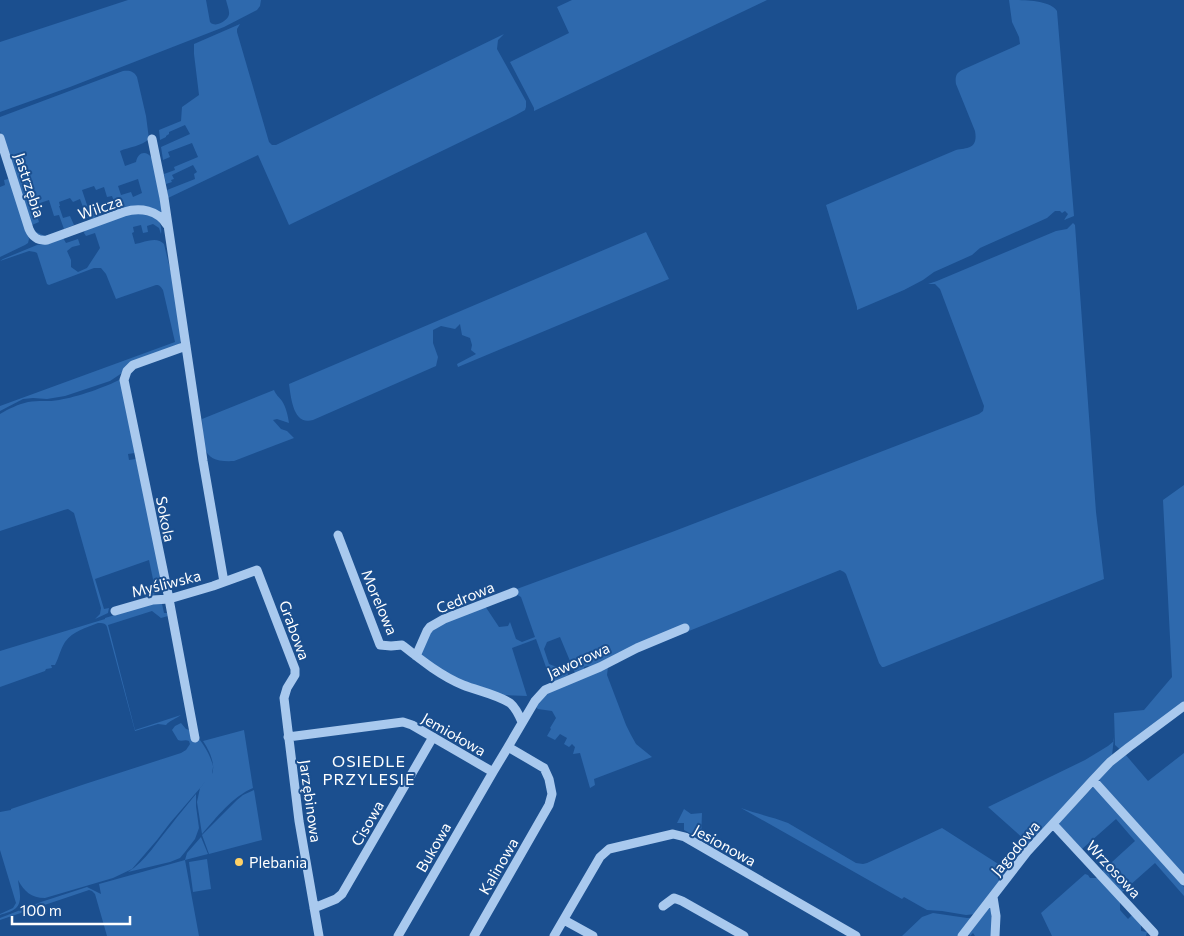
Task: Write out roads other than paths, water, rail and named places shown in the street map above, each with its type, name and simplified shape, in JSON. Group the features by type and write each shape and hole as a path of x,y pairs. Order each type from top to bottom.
{"street":[{"name":"Jastrzębia","path":"0,138 29,229 36,239"},
{"path":"152,138 164,198 203,462 224,582"},
{"name":"Wilcza","path":"36,239 47,240 124,212 136,210 155,214 165,221 168,227"},
{"name":"Sokola","path":"186,345 136,363 127,371 124,377 195,738"},
{"name":"Morelowa","path":"338,535 380,645 402,644 416,656"},
{"name":"Myśliwska","path":"115,611 153,600 168,599 258,570"},
{"name":"Grabowa","path":"258,570 295,669 295,675 286,688 284,698"},
{"name":"Cedrowa","path":"416,656 430,627 444,619 514,592"},
{"name":"Jaworowa","path":"508,747 538,697 549,687 588,672 637,648 685,628"},
{"path":"416,656 461,684 508,702 515,708 522,722"},
{"name":"Jarzębinowa","path":"284,698 299,820 318,936"},
{"name":"Jagodowa","path":"962,936 1027,852 1110,762 1184,706"},
{"name":"Jemiołowa","path":"288,737 402,722 493,772 508,747 544,768 550,779 552,794 546,810"},
{"name":"Cisowa","path":"314,908 336,900 342,894 433,738"},
{"name":"Bukowa","path":"398,936 493,772"},
{"path":"1093,780 1184,881"},
{"name":"Kalinowa","path":"474,936 546,810"},
{"name":"Wrzosowa","path":"1053,824 1154,933"},
{"name":"Jesionowa","path":"554,936 600,857 609,849 673,834 685,837 856,936"},
{"path":"993,897 996,916 995,936"},
{"path":"663,906 674,898 744,936"},
{"path":"564,920 593,936"}],"place":[{"name":"Plebania","path":"239,862"}],"district":[{"name":"OSIEDLE PRZYLESIE","path":"369,769"}]}
